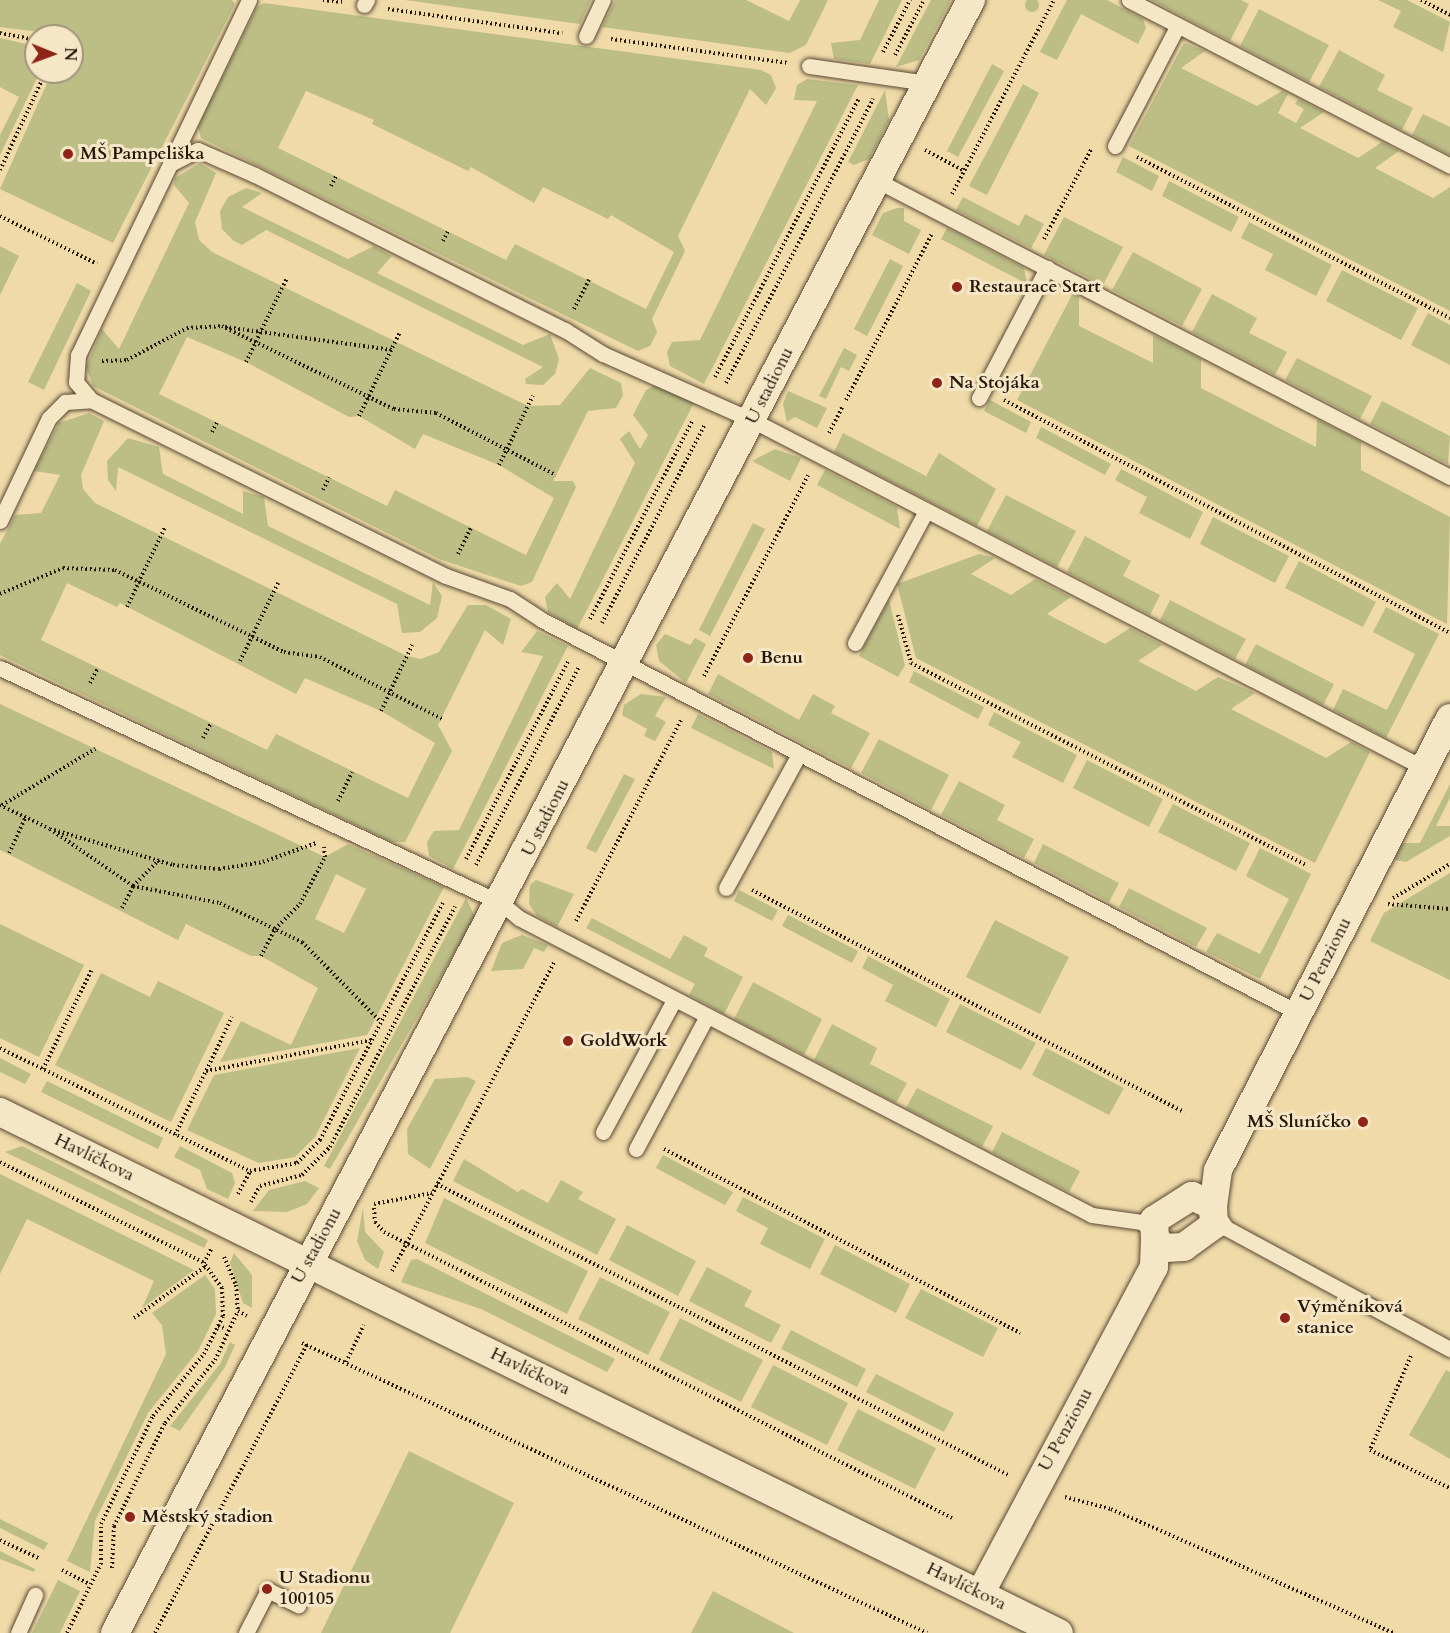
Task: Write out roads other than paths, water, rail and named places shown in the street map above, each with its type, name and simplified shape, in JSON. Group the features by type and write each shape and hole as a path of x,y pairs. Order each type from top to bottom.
{"street":[{"name":"U stadionu","path":"115,1633 271,1328 309,1263 501,903 971,0"},
{"name":"U Penzionu","path":"1214,1209 1218,1170 1450,718"},
{"name":"Havlíčkova","path":"0,1113 1059,1633"},
{"path":"1201,1196 1214,1209 1211,1230 1162,1240 1158,1215 1185,1198 1201,1196"},
{"name":"U Penzionu","path":"980,1594 1034,1488 1154,1268 1162,1240"}],"lane":[{"path":"249,0 78,356 76,382 91,400 446,576 483,588 529,611 693,699 1299,1013"},
{"path":"586,36 603,0"},
{"path":"1129,0 1450,166"},
{"path":"1115,146 1178,25"},
{"path":"809,66 927,83"},
{"path":"168,166 191,150 207,153 565,330 603,354 710,399 753,420 1424,768"},
{"path":"876,180 1450,477"},
{"path":"981,394 1047,268"},
{"path":"1,515 53,413 64,402 91,400"},
{"path":"855,643 926,511"},
{"path":"0,668 501,903 564,942 1092,1215 1142,1222 1162,1240"},
{"path":"728,883 799,754"},
{"path":"603,1132 674,1000"},
{"path":"639,1144 707,1016"},
{"path":"1214,1209 1226,1228 1450,1349"},
{"path":"246,1633 268,1590 297,1605"},
{"path":"18,1633 35,1595"},
{"path":"4,1633 25,1616"}],"place":[{"name":"MŠ Pampeliška","path":"68,154"},
{"name":"Restaurace Start","path":"957,287"},
{"name":"Na Stojáka","path":"937,383"},
{"name":"Benu","path":"748,658"},
{"name":"GoldWork","path":"568,1041"},
{"name":"MŠ Sluníčko","path":"1363,1122"},
{"name":"Výměníková stanice","path":"1285,1318"},
{"name":"Městský stadion","path":"130,1517"},
{"name":"U Stadionu 100105","path":"267,1589"}]}
